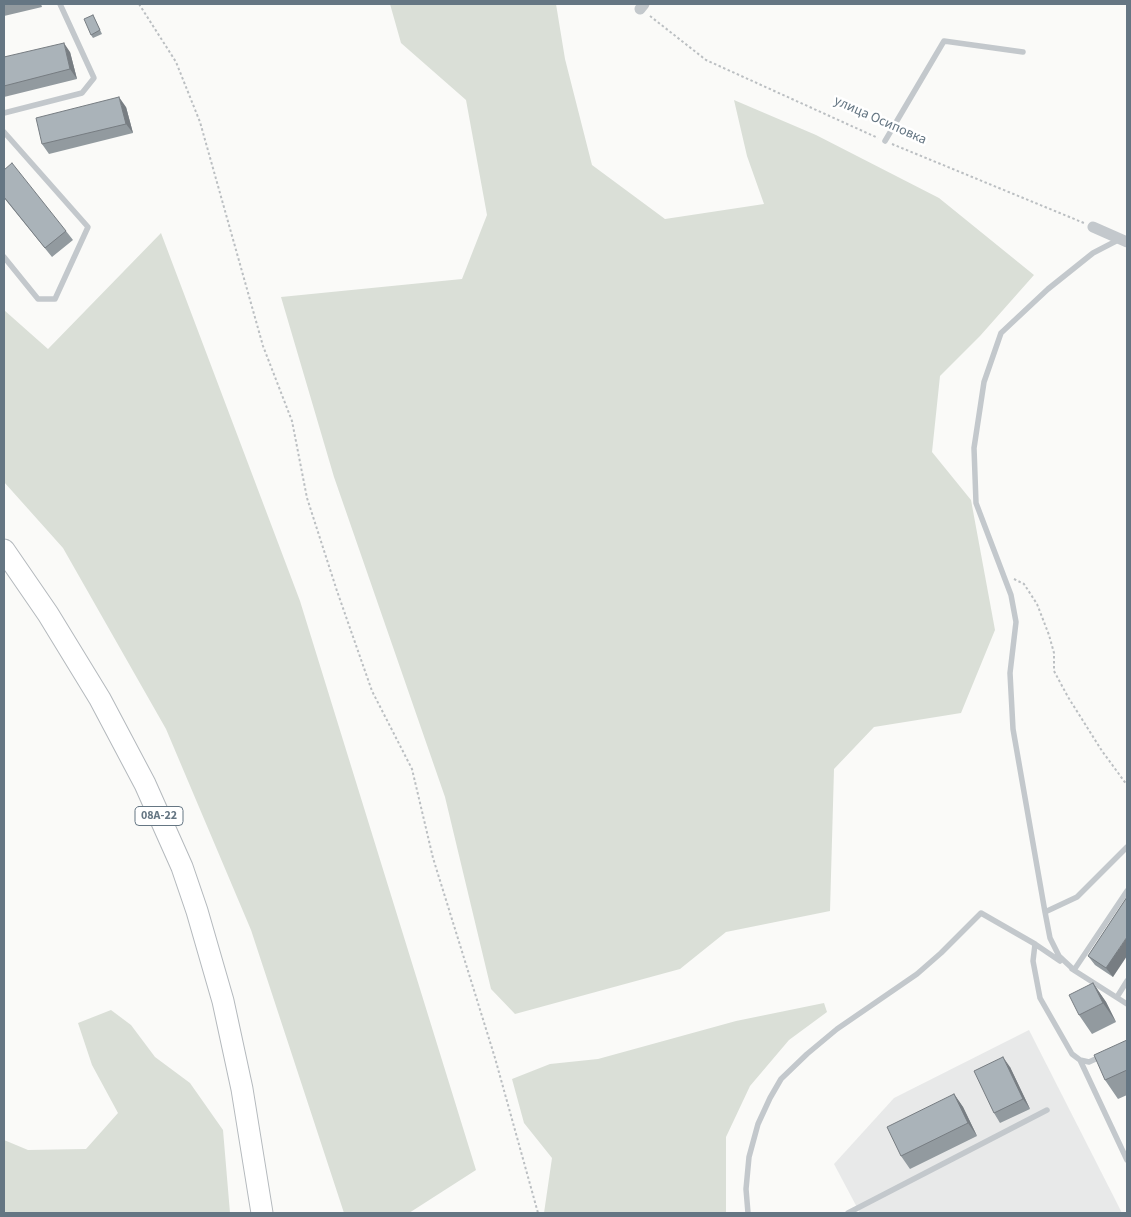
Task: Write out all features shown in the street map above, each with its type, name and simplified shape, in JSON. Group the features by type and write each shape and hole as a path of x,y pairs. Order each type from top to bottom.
{"highway":[{"name":"08А-22","path":"4,550 48,614 100,699 124,742 182,867 210,953 234,1049 262,1213"}],"street":[{"path":"1093,227 1124,241"}],"lane":[{"path":"4,113 82,93 94,78 60,4"},
{"path":"885,141 944,41 1023,52"},
{"path":"4,132 88,227 55,299 38,299 4,257"},
{"path":"1074,970 1059,956 1050,938 1045,912 1014,729 1010,674 1016,622 1011,595 976,503 974,448 984,382 1001,333 1048,289 1092,253 1124,241"},
{"path":"1045,912 1077,897 1127,847"},
{"path":"1074,970 1127,891"},
{"path":"748,1213 746,1189 749,1157 758,1124 781,1079 807,1054 837,1030 917,974 981,913 1035,944 1127,1004"},
{"path":"1035,944 1033,961 1040,998 1072,1054 1080,1060 1089,1062 1112,1051"},
{"path":"1116,997 1127,981"},
{"path":"1080,1060 1127,1160"},
{"path":"848,1213 1047,1110"}],"path":[{"path":"139,4 176,62 200,122 264,346 292,421 307,498 337,591 372,691 412,769 434,858 495,1058 538,1213"},
{"name":"улица Осиповка","path":"642,6 706,60 885,141 1093,227"},
{"path":"1003,573 1024,584 1037,604 1050,635 1054,653 1054,671 1102,751 1127,785"}],"shaded area":[{"path":"390,4 556,4 565,59 592,165 665,219 764,204 747,156 734,100 816,135 939,198 1034,275 980,336 940,376 932,452 971,500 995,630 961,713 874,727 834,769 830,911 726,932 680,969 515,1014 491,989 445,797 334,477 281,297 462,279 487,215 466,100 401,43"},
{"path":"161,233 300,601 476,1170 409,1213 344,1213 251,930 166,729 63,548 4,482 4,310 48,349"},
{"path":"824,1003 827,1012 789,1040 750,1086 726,1137 726,1213 544,1213 552,1158 524,1123 512,1079 550,1064 598,1059 736,1021"},
{"path":"111,1010 131,1025 155,1057 190,1083 223,1130 230,1213 4,1213 4,1140 28,1150 86,1149 118,1113 92,1065 78,1023"},
{"path":"1029,1030 1122,1213 860,1213 834,1164 894,1098"}],"building":[{"path":"93,15 100,30 91,35 84,19"},
{"path":"64,43 70,69 4,86 4,57"},
{"path":"119,97 126,124 42,144 36,118"},
{"path":"12,163 66,231 45,248 4,197 4,170"},
{"path":"1127,897 1127,937 1106,968 1088,956"},
{"path":"1093,983 1103,1003 1079,1015 1069,995"},
{"path":"1127,1040 1127,1070 1105,1080 1094,1055"},
{"path":"1003,1057 1023,1099 994,1113 974,1071"},
{"path":"954,1094 968,1123 901,1156 887,1127"}]}
